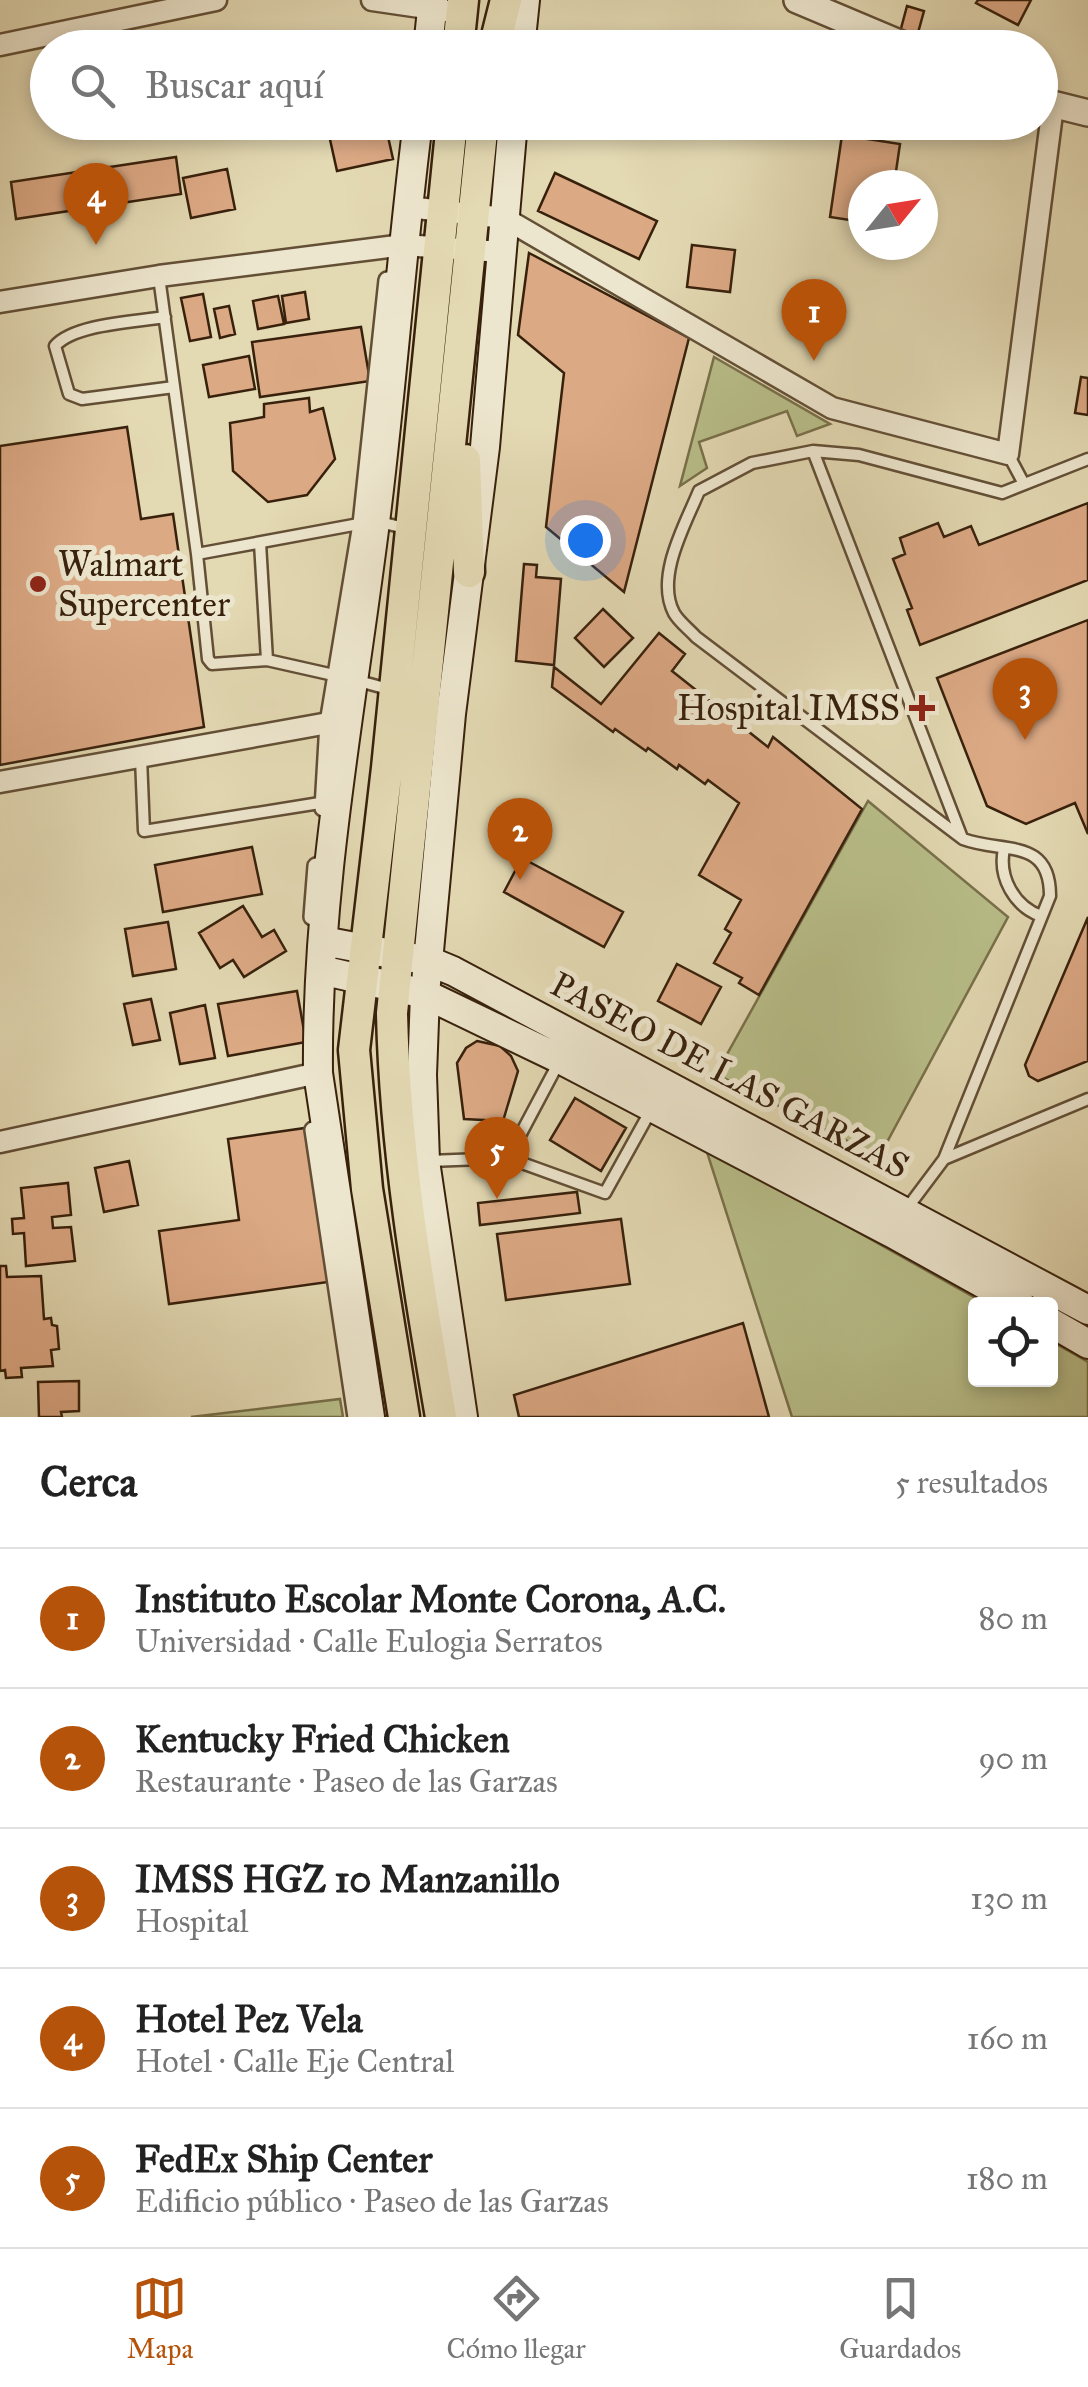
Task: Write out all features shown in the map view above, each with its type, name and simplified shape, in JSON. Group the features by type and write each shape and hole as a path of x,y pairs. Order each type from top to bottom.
{"main road":[{"path":"494,30 496,0"},
{"path":"497,30 506,0"},
{"path":"522,30 524,0"},
{"path":"432,30 438,5"},
{"path":"438,5 450,30"},
{"path":"370,1417 312,1075 336,722 368,522 397,246 408,207 416,140"},
{"path":"441,1417 410,1234 398,1124 393,1054 395,986 382,951 394,690 450,140"},
{"path":"463,1417 425,1161 422,1075 425,994 446,755 485,446 501,252 489,216 483,140"},
{"path":"404,1417 364,1149 354,1050 363,979 382,951 460,352 470,247 489,216 508,140"},
{"path":"460,352 469,572"},
{"name":"PASEO DE LAS GARZAS","path":"323,941 429,961 566,1046 598,1079 659,1095 899,1222 1088,1310"},
{"name":"PASEO DE LAS GARZAS","path":"322,970 425,994 566,1046 610,1052 659,1095"},
{"name":"PASEO DE LAS GARZAS","path":"899,1222 1010,1297"},
{"path":"1058,1327 1088,1344"}],"street":[{"path":"72,30 216,0"},
{"path":"372,0 438,5 424,30"},
{"path":"797,0 868,30"},
{"path":"0,45 30,39"},
{"path":"1058,107 1088,113"},
{"path":"397,246 405,140"},
{"path":"408,207 489,216 832,408 1008,454 1042,140"},
{"path":"0,302 159,276 397,246 470,247 501,252"},
{"path":"0,782 336,722"},
{"path":"330,802 313,892 312,1075 333,1278 356,1417"},
{"path":"0,1142 312,1075"}],"lane":[{"path":"159,276 208,658 212,664 231,665 268,660 394,690"},
{"path":"165,317 82,331 64,336 54,346 69,394 82,399 174,387"},
{"path":"812,451 962,839"},
{"path":"899,1222 944,1159 1050,896 1050,879 1035,855 1023,849 983,847 962,839 696,636 675,614 667,591 676,549 698,491 752,463 812,451 859,455 1002,493 1088,458"},
{"path":"1008,454 1024,484"},
{"path":"197,554 368,522 411,529"},
{"path":"260,543 268,660"},
{"path":"141,755 144,831 330,802"},
{"path":"1004,849 1001,863 1017,901 1041,916"},
{"path":"508,1158 566,1046"},
{"path":"598,1079 610,1052"},
{"path":"425,1161 508,1158 606,1194 659,1095"},
{"path":"944,1159 1088,1098"}],"green space":[{"path":"714,357 830,424 797,436 787,411 699,442 707,468 680,486"},
{"path":"868,801 1008,917 879,1157 716,1074"},
{"path":"705,1146 974,1297 968,1297 968,1387 1058,1387 1058,1345 1088,1362 1088,1417 792,1417"},
{"path":"340,1399 343,1417 191,1417"}],"building":[{"path":"1031,0 1018,25 976,3"},
{"path":"907,6 924,11 919,30 901,30"},
{"path":"330,140 389,140 393,159 337,171"},
{"path":"841,140 900,144 896,170 848,170 848,220 830,217"},
{"path":"176,157 181,194 16,219 11,182"},
{"path":"227,169 235,209 191,218 183,178"},
{"path":"555,173 657,221 639,259 538,211"},
{"path":"692,245 735,250 730,292 687,287"},
{"path":"529,253 689,338 624,592 546,527 564,373 518,335"},
{"path":"305,292 309,319 286,323 282,296"},
{"path":"203,294 211,337 190,341 181,298"},
{"path":"278,296 284,324 258,329 253,301"},
{"path":"229,306 235,334 220,338 214,309"},
{"path":"361,327 370,381 260,397 252,342"},
{"path":"249,356 255,389 209,397 203,365"},
{"path":"1081,377 1088,378 1088,415 1075,413"},
{"path":"309,398 310,412 323,408 335,459 307,495 268,502 233,471 230,423 264,417 264,404"},
{"path":"127,427 141,519 173,514 204,727 0,765 0,446"},
{"path":"1088,503 1088,580 920,645 907,610 912,608 893,559 905,554 900,538 938,523 944,537 971,526 979,545"},
{"path":"524,564 537,565 536,577 561,579 554,665 516,661"},
{"path":"603,609 633,638 604,667 575,638"},
{"path":"1088,620 1088,834 1075,803 1026,824 987,806 937,678"},
{"path":"659,633 685,654 672,671 768,747 773,737 862,809 759,995 739,983 742,978 714,963 731,933 725,929 741,900 699,875 739,803 708,780 705,784 679,765 677,769 648,748 646,751 615,729 613,732 552,687 554,667 601,704"},
{"path":"252,847 262,894 163,912 155,865"},
{"path":"522,858 623,912 604,947 504,892"},
{"path":"243,906 262,937 274,930 286,951 244,977 233,960 220,968 199,933"},
{"path":"1088,917 1088,1061 1038,1081 1029,1076 1025,1065"},
{"path":"168,922 176,969 133,976 125,929"},
{"path":"677,964 721,987 701,1024 658,1001"},
{"path":"297,991 306,1042 228,1056 218,1004"},
{"path":"151,999 160,1040 133,1045 124,1004"},
{"path":"205,1005 215,1058 180,1064 170,1013"},
{"path":"477,1041 500,1046 511,1056 518,1071 503,1121 464,1119 457,1063 466,1048"},
{"path":"575,1098 626,1128 601,1171 550,1140"},
{"path":"305,1128 328,1282 169,1304 159,1231 239,1220 228,1139"},
{"path":"129,1161 138,1205 104,1212 95,1168"},
{"path":"68,1183 71,1215 52,1217 53,1228 71,1227 75,1261 26,1266 24,1233 13,1234 12,1219 24,1218 21,1188"},
{"path":"577,1192 580,1213 480,1225 478,1203"},
{"path":"621,1219 630,1284 506,1300 497,1234"},
{"path":"0,1266 6,1266 7,1277 41,1276 44,1319 51,1318 52,1325 57,1326 59,1349 51,1350 53,1366 21,1368 22,1377 6,1378 5,1370 0,1371"},
{"path":"743,1323 769,1417 519,1417 514,1395"},
{"path":"79,1381 79,1411 61,1412 62,1417 39,1417 38,1382"}],"place":[{"name":"Hotel Pez Vela","path":"96,245"},
{"name":"Instituto Escolar Monte Corona, A.C.","path":"814,361"},
{"name":"Walmart Supercenter","path":"38,584"},
{"name":"Hospital IMSS","path":"922,708"},
{"name":"IMSS HGZ 10 Manzanillo","path":"1025,740"},
{"name":"Kentucky Fried Chicken","path":"520,880"},
{"name":"FedEx Ship Center","path":"497,1199"}]}
